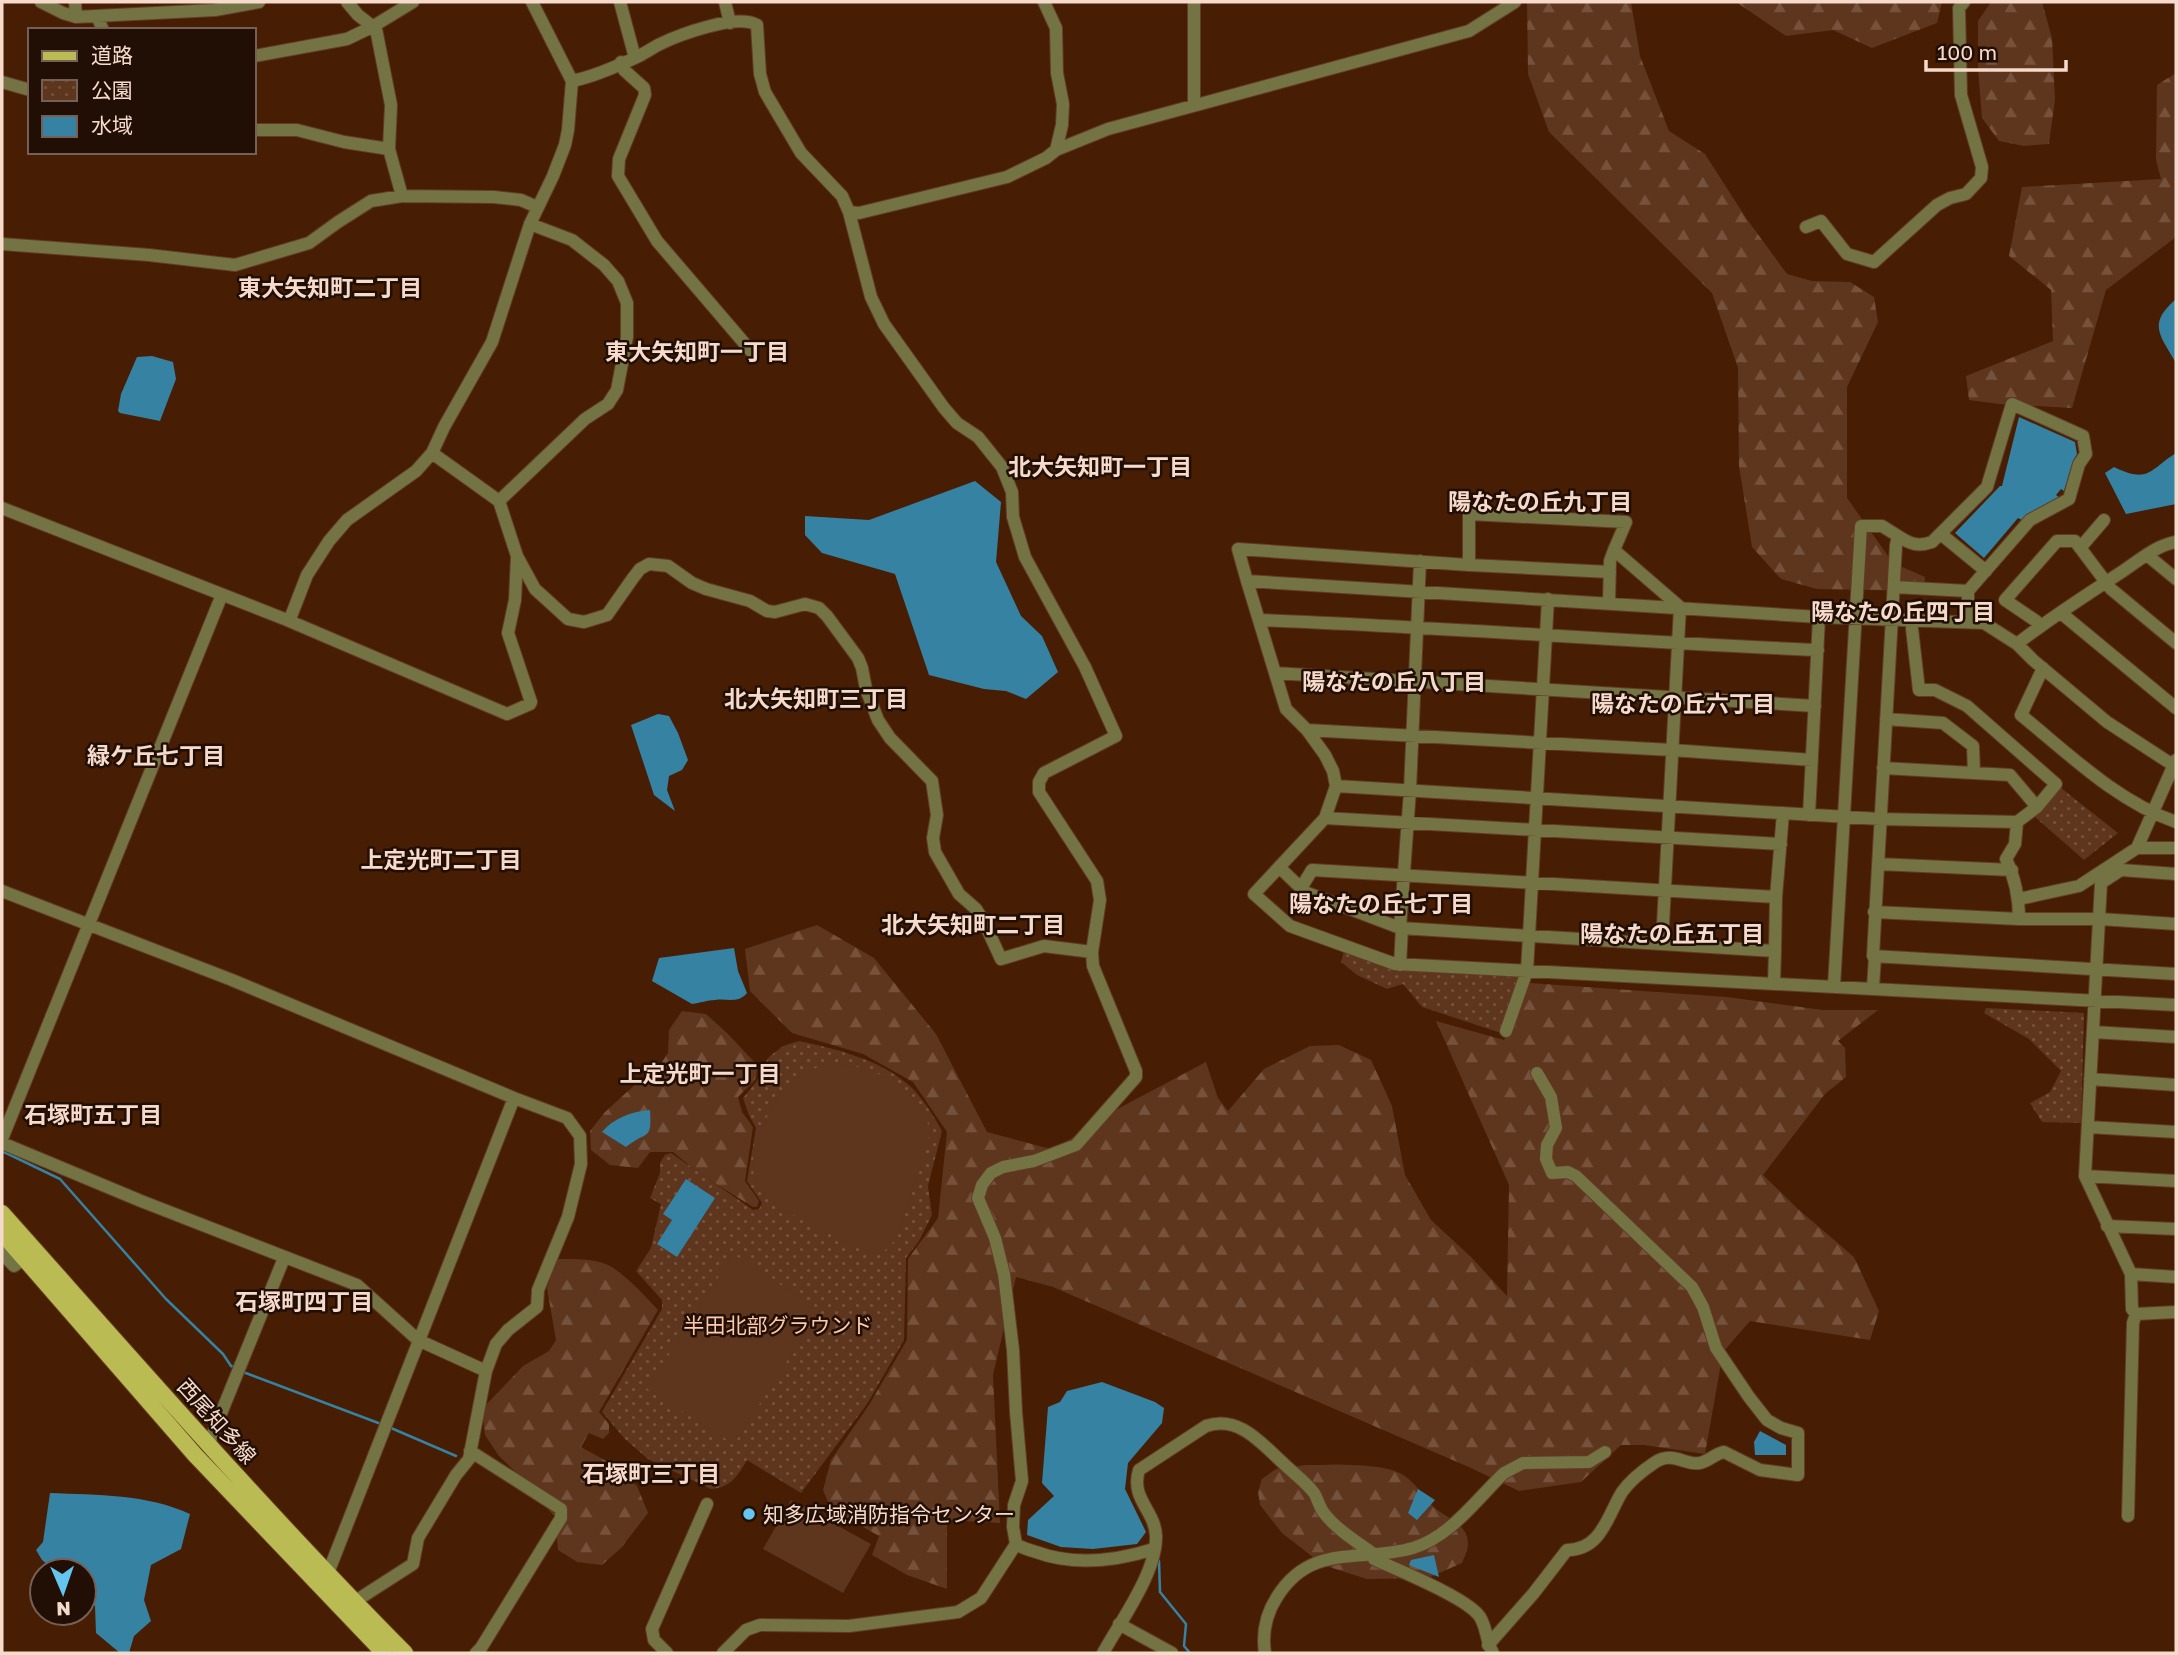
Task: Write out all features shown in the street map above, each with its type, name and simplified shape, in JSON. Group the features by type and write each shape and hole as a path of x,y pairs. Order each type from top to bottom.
{"main road":[{"name":"西尾知多線","path":"2,1213 209,1443 384,1653"},
{"name":"西尾知多線","path":"2,1233 195,1455 323,1580 354,1602 405,1653"}],"street":[{"path":"41,2 76,17 215,10 259,2"},
{"path":"75,2 76,17"},
{"path":"347,2 376,29 391,105 389,149 402,196"},
{"path":"256,56 341,40 372,27 413,2"},
{"path":"287,620 290,619 300,591 319,556 347,520 416,471 432,453 492,342 530,224 565,145 572,81 532,2"},
{"path":"620,2 635,58"},
{"path":"725,2 730,23"},
{"path":"1044,2 1056,29 1057,73 1063,104 1062,125 1056,150"},
{"path":"1194,2 1194,105"},
{"path":"849,212 859,213 992,182 1026,169 1056,150 1108,128 1469,31 1515,2"},
{"path":"1806,227 1821,221 1847,254 1874,262 1937,205 1966,194 1978,183 1982,167 1961,95 1959,9 1964,2"},
{"path":"97,16 102,28"},
{"path":"572,81 635,58 681,36 730,23 749,21 757,25 760,74 765,92 796,145 837,190 849,212 868,287 884,324 944,408 957,423 978,437 1002,467 1012,492 1013,517 1025,557 1085,667 1116,736 1044,773 1039,782 1039,792 1097,881 1100,900 1092,952 1096,974 1136,1072 1134,1082 1121,1093 1076,1145 991,1173 982,1185 978,1198 995,1238 1004,1274 1013,1350 1022,1481 1014,1505 1013,1527 1016,1544 981,1598 958,1612 849,1626 760,1625 746,1630 723,1653"},
{"path":"621,62 624,70 644,88 645,95 619,159 618,176 657,241 751,351"},
{"path":"2,82 28,89"},
{"path":"256,130 297,130 344,142 389,149"},
{"path":"2,244 149,255 235,265 309,243 371,201 402,196 510,198 537,206"},
{"path":"499,501 585,419 608,404 617,390 627,337 627,303 618,281 604,265 572,240 530,224"},
{"path":"1834,986 1861,526 1882,526 1914,545 1932,542 1942,535 1987,487 2012,404 2083,436 2086,454 2079,464 2069,499 2031,520 1968,591 1968,622"},
{"path":"432,453 499,501 517,556 535,589 568,619 584,622 607,615 640,569 649,565 668,566 692,583 750,601 767,611 775,612 804,604 818,608 858,658 874,710 890,738 932,781 937,815 933,838 935,852 959,894 976,909 1001,959 1045,946 1092,952"},
{"path":"2,508 287,620 507,714 531,702 508,633 515,600 517,556"},
{"path":"1469,565 1469,514 1626,522 1610,561 1609,603"},
{"path":"2080,548 2104,520"},
{"path":"1942,535 1986,571"},
{"path":"1873,988 1874,912 1898,536"},
{"path":"2039,626 2036,621 2005,600 2057,541 2075,541 2111,589 2176,643"},
{"path":"2017,643 2147,555 2166,544 2176,542"},
{"path":"1610,572 1238,549 1286,709 1307,730 1329,763 1336,786 1325,818 1254,894 1290,926 1400,965 2176,1004"},
{"path":"1614,550 1681,607"},
{"path":"2147,555 2176,579"},
{"path":"1400,965 1420,561"},
{"path":"1247,581 1819,617 1984,623 2017,643 2026,654 2107,722 2175,764 2137,848 2079,886 2019,899"},
{"path":"1894,587 1968,591"},
{"path":"225,596 221,597 2,1141 284,1258 357,1285 418,1340 486,1371"},
{"path":"1506,1031 1527,971 1549,599"},
{"path":"1662,943 1681,607"},
{"path":"2061,613 2176,708"},
{"path":"1809,815 1819,617"},
{"path":"1259,620 1418,626 1678,644 1818,650"},
{"path":"1336,786 1880,820 2017,822 2037,807 2056,784 1967,706 1935,690 1919,690 1911,620"},
{"path":"2043,668 2021,715 2108,786 2152,814 2176,822"},
{"path":"1275,673 1815,706"},
{"path":"1886,719 1942,723 1973,746 1974,773"},
{"path":"1307,730 1672,750 1812,761"},
{"path":"1883,768 2010,775 2037,807"},
{"path":"1774,983 1776,897 1783,813"},
{"path":"1325,818 1781,844"},
{"path":"2017,822 2015,844 2006,859 2012,870 2019,899 2019,919"},
{"path":"2137,848 2176,848"},
{"path":"1878,864 2012,870"},
{"path":"1279,867 1305,892 1401,928 1775,951"},
{"path":"1301,888 1312,870 1776,897"},
{"path":"2128,1516 2131,1346 2136,1314 2133,1309 2131,1274 2085,1176 2101,883 2120,870 2176,874"},
{"path":"2,891 232,980 567,1118 579,1136 581,1164 568,1217 538,1290 537,1307 509,1330 496,1345 486,1371 469,1459 456,1475 418,1538 413,1563 354,1602"},
{"path":"1874,912 2176,924"},
{"path":"1875,956 2176,974"},
{"path":"2093,1032 2176,1037"},
{"path":"1491,1649 1567,1550 1580,1550 1595,1541 1624,1490 1653,1463 1671,1458 1698,1463 1724,1452 1760,1470 1798,1475 1798,1433 1767,1420 1749,1397 1716,1348 1703,1307 1692,1287 1577,1177 1568,1172 1552,1173 1546,1159 1547,1145 1556,1128 1551,1097 1537,1073"},
{"path":"2090,1079 2176,1085"},
{"path":"323,1580 514,1098"},
{"path":"2088,1127 2176,1132"},
{"path":"2085,1176 2176,1181"},
{"path":"2107,1226 2176,1229"},
{"path":"2,1253 14,1266 24,1258"},
{"path":"209,1443 284,1258"},
{"path":"2131,1274 2176,1277"},
{"path":"2136,1314 2176,1312"},
{"path":"1103,1653 1151,1567 1154,1527 1137,1492 1135,1481 1139,1470 1206,1426 1215,1423 1227,1424 1252,1434 1314,1493 1323,1513 1374,1554 1374,1559 1447,1593 1474,1611 1481,1618 1491,1649"},
{"path":"471,1451 561,1509 561,1518 476,1653"},
{"path":"1265,1653 1264,1630 1270,1607 1292,1577 1306,1567 1326,1559 1413,1548 1448,1528 1513,1467 1523,1463 1589,1462 1605,1452"},
{"path":"667,1653 654,1640 652,1629 707,1504"},
{"path":"1016,1544 1048,1557 1070,1561 1132,1556 1154,1549"},
{"path":"1119,1624 1172,1653"}],"green space":[{"path":"1527,2 1631,2 1640,56 1669,131 1705,154 1746,218 1787,274 1812,281 1850,282 1874,297 1878,322 1847,387 1847,498 1893,563 1925,577 1924,591 1817,589 1781,579 1752,547 1739,466 1738,368 1712,293 1549,132 1528,74"},
{"path":"1736,2 1942,2 1937,23 1872,48 1833,30 1786,36"},
{"path":"1991,2 2042,2 2052,38 2055,99 2049,144 2024,146 1999,141 1982,118 1978,21"},
{"path":"2176,73 2176,237 2106,290 2072,408 1969,400 1966,376 2053,341 2051,290 2009,256 2022,187 2161,179 2156,160 2157,85"},
{"path":"2061,788 2118,833 2084,860 2035,817"},
{"path":"817,925 874,958 936,1034 987,1132 1054,1150 1108,1114 1206,1062 1218,1098 1228,1111 1264,1069 1310,1046 1339,1045 1371,1060 1392,1106 1405,1175 1431,1220 1471,1257 1507,1296 1509,1185 1436,1021 1504,1040 1530,983 1727,997 1823,1010 1878,1010 1838,1041 1845,1048 1846,1077 1825,1094 1763,1175 1854,1257 1879,1311 1870,1340 1750,1321 1723,1352 1705,1454 1644,1445 1621,1445 1581,1482 1519,1491 1053,1287 1016,1277 993,1375 1000,1523 947,1520 947,1589 907,1575 872,1555 879,1536 831,1509 823,1490 831,1460 869,1405 907,1340 908,1259 938,1218 947,1132 913,1082 863,1054 792,1033 750,991 745,949"},
{"path":"1344,951 1517,976 1520,980 1501,1033 1422,1007 1403,984 1387,989 1357,975 1341,962"},
{"path":"1986,1008 2084,1013 2081,1123 2042,1122 2030,1103 2050,1092 2061,1071 2029,1039 1984,1013"},
{"path":"682,1011 706,1014 758,1066 755,1080 738,1097 742,1112 753,1127 745,1181 759,1201 757,1207 700,1174 673,1152 650,1152 638,1168 610,1165 591,1150 590,1131 605,1112 638,1082 656,1071 668,1053 669,1030"},
{"name":"半田北部グラウンド","path":"799,1041 845,1052 890,1071 922,1100 942,1131 928,1186 932,1215 919,1241 906,1258 904,1340 867,1404 801,1493 747,1460 733,1480 711,1489 648,1459 625,1439 602,1412 662,1309 662,1300 636,1271 651,1248 661,1204 650,1198 660,1173 660,1163 665,1155 671,1153 753,1210 759,1209 762,1203 747,1181 756,1128 743,1098 757,1081 761,1068 770,1056 783,1046"},
{"path":"823,1065 861,1068 886,1078 915,1100 927,1119 929,1130 923,1162 897,1236 882,1252 869,1253 791,1214 765,1195 755,1179 753,1161 756,1143 777,1099 788,1085"},
{"path":"733,1254 820,1310 734,1444 647,1389"},
{"path":"557,1259 589,1260 614,1268 658,1310 599,1412 609,1424 609,1433 603,1439 589,1433 581,1447 608,1462 637,1486 648,1513 621,1548 602,1565 577,1562 558,1550 555,1517 525,1481 499,1456 485,1435 482,1409 523,1366 549,1351 556,1340 547,1288"},
{"path":"1306,1465 1372,1466 1400,1473 1417,1487 1436,1509 1465,1532 1468,1544 1462,1563 1428,1578 1367,1579 1323,1565 1282,1533 1260,1505 1258,1492 1262,1479 1276,1469"},
{"path":"791,1500 871,1544 843,1593 763,1549"}],"water":[{"path":"2176,299 2176,363 2161,337 2159,323 2167,308"},
{"path":"152,356 173,362 176,379 160,421 118,411 121,394 137,357"},
{"path":"2019,417 2075,442 2077,454 2064,491 2061,489 2056,495 2061,499 2024,521 2018,518 1984,558 1955,533 2002,486"},
{"path":"2176,453 2176,504 2126,514 2105,473 2114,467 2142,475"},
{"path":"975,481 1001,502 996,562 1021,616 1042,636 1058,672 1026,699 1006,691 984,689 929,675 895,574 822,553 805,535 805,516 869,520"},
{"path":"658,714 669,716 688,760 682,770 669,776 667,790 675,811 654,795 631,725"},
{"path":"734,948 738,971 747,993 740,998 692,1004 652,981 659,958"},
{"path":"650,1110 649,1131 626,1147 602,1132 624,1116"},
{"path":"686,1179 715,1198 677,1257 657,1244 672,1220 663,1214"},
{"path":"1102,1382 1164,1408 1162,1423 1128,1463 1125,1489 1146,1532 1137,1544 1093,1549 1061,1547 1027,1535 1028,1520 1054,1496 1042,1483 1048,1407 1060,1402 1067,1391"},
{"path":"1760,1431 1786,1445 1786,1455 1755,1455 1754,1442"},
{"path":"1418,1489 1435,1500 1417,1520 1408,1513"},
{"path":"50,1493 139,1499 174,1507 190,1514 181,1549 151,1565 144,1600 151,1621 134,1636 129,1653 120,1653 96,1633 98,1557 40,1557 36,1550 43,1542"},
{"path":"1434,1555 1439,1577 1409,1565 1411,1560"}],"waterway":[{"path":"2,1151 60,1179 166,1299 234,1367"},
{"path":"243,1372 381,1424"},
{"path":"391,1428 456,1456"},
{"path":"1159,1561 1160,1592 1186,1624 1184,1646 1190,1653"}],"place":[{"name":"知多広域消防指令センター","path":"749,1514"}],"district":[{"name":"東大矢知町二丁目","path":"330,287"},
{"name":"東大矢知町一丁目","path":"697,351"},
{"name":"北大矢知町一丁目","path":"1100,466"},
{"name":"陽なたの丘九丁目","path":"1540,501"},
{"name":"陽なたの丘四丁目","path":"1903,611"},
{"name":"陽なたの丘八丁目","path":"1394,681"},
{"name":"北大矢知町三丁目","path":"816,698"},
{"name":"陽なたの丘六丁目","path":"1683,703"},
{"name":"緑ケ丘七丁目","path":"156,755"},
{"name":"上定光町二丁目","path":"441,859"},
{"name":"陽なたの丘七丁目","path":"1381,903"},
{"name":"北大矢知町二丁目","path":"973,924"},
{"name":"陽なたの丘五丁目","path":"1672,933"},
{"name":"上定光町一丁目","path":"700,1073"},
{"name":"石塚町五丁目","path":"93,1114"},
{"name":"石塚町四丁目","path":"304,1301"},
{"name":"石塚町三丁目","path":"651,1473"}]}
